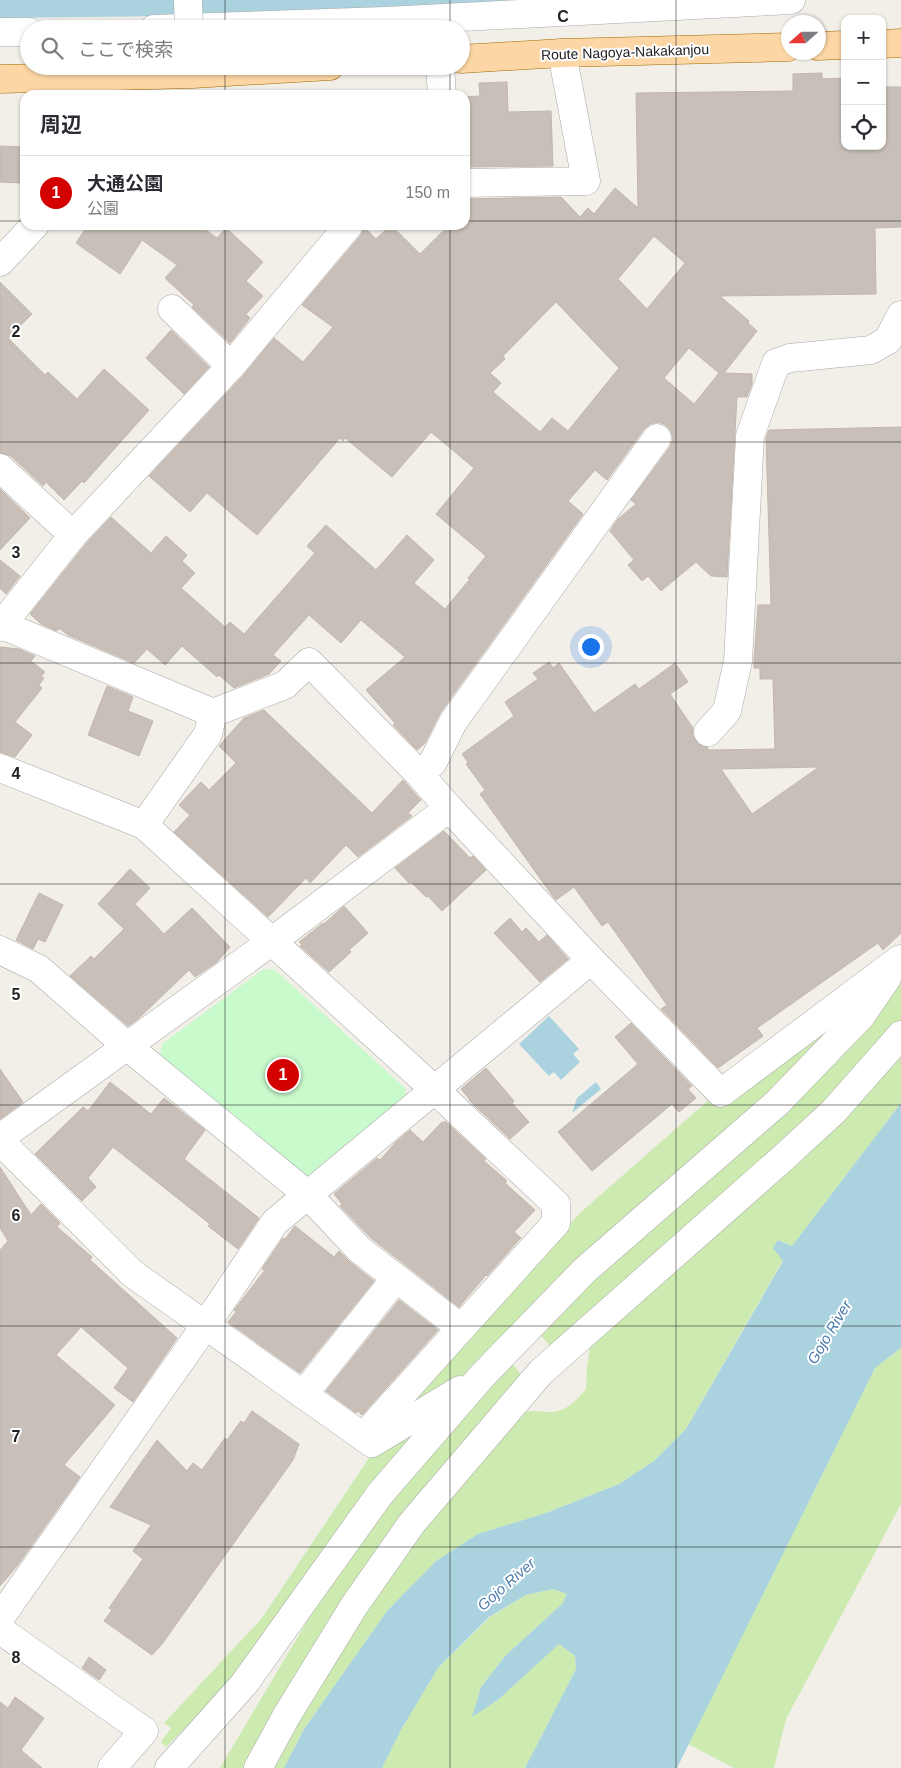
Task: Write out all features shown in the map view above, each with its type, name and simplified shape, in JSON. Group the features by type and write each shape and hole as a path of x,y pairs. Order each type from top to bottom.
{"main road":[{"path":"886,44 901,44"},
{"path":"826,46 841,45"},
{"name":"Route Nagoya-Nakakanjou","path":"470,58 562,53 781,47"},
{"path":"0,78 72,75"}],"street":[{"path":"188,0 189,20"},
{"path":"385,20 791,0"},
{"path":"0,32 20,32"},
{"path":"470,183 586,181 562,53"},
{"path":"441,75 442,90"},
{"path":"0,262 30,230"},
{"path":"345,230 231,366 73,535 0,625 213,713 285,685 309,662 420,775 590,960 721,1093 901,958"},
{"path":"172,308 231,366"},
{"path":"708,732 727,711 738,661 750,436 776,363 790,358 857,353 871,350 888,340 901,315"},
{"path":"420,775 433,762 453,722 657,438"},
{"path":"0,468 73,535"},
{"path":"144,825 208,734 213,713"},
{"path":"0,768 144,825 435,1090 556,1204 556,1223 363,1437"},
{"path":"449,808 271,942 0,1140 133,1274 372,1443 482,1376"},
{"path":"0,950 39,969 127,1046 308,1195 360,1250 461,1328"},
{"path":"170,1768 244,1684 380,1494 482,1376 585,1270 777,1103 861,1016 901,958"},
{"path":"0,1618 205,1326 275,1222 590,960"},
{"path":"258,1768 287,1714 354,1606 412,1522 542,1372 834,1111 901,1035"},
{"path":"302,1394 396,1278"},
{"path":"0,1630 144,1731 112,1768"}],"green space":[{"path":"274,969 405,1088 407,1100 317,1177 302,1176 159,1062 162,1044 262,970"},
{"path":"901,980 901,1023 837,1092 552,1348 537,1331 858,1030"},
{"path":"856,1006 752,1111 473,1370 384,1426 581,1212 711,1098 718,1108"},
{"path":"901,1052 901,1103 792,1246 778,1240 783,1260 686,1429 654,1461 619,1484 546,1513 478,1534 436,1561 387,1611 304,1729 284,1768 266,1768 418,1530 521,1413 561,1410 577,1399 586,1389 591,1341"},
{"path":"901,1348 901,1504 786,1719 774,1768 734,1768 688,1744 875,1368"},
{"path":"509,1359 522,1376 247,1768 220,1768 325,1591 387,1507 480,1389"},
{"path":"449,1402 225,1689 166,1747 161,1742 171,1728 164,1723 262,1618 373,1452"},
{"path":"553,1589 567,1594 562,1604 505,1656 481,1687 473,1716 498,1700 559,1643 575,1656 576,1669 525,1768 382,1768 401,1730 438,1668 490,1617 526,1595"}],"water":[{"path":"0,0 520,0 211,19 176,16 0,18"},
{"path":"549,1016 579,1049 573,1054 580,1062 561,1080 554,1072 549,1076 519,1044"},
{"path":"596,1082 601,1089 572,1113 577,1098"},
{"name":"Gojo River","path":"901,1103 901,1348 875,1368 677,1768 525,1768 576,1669 575,1656 559,1644 498,1700 472,1717 481,1687 505,1656 562,1604 567,1594 553,1589 526,1595 489,1617 438,1668 401,1730 382,1768 284,1768 304,1729 387,1611 436,1561 478,1534 546,1513 619,1484 654,1461 686,1429 783,1261 773,1248 778,1240 792,1246"}],"building":[{"path":"822,73 822,79 841,78 841,150 886,150 886,87 901,87 901,227 875,228 876,294 720,296 749,321 748,323 757,331 724,373 752,374 752,384 747,397 737,397 727,577 711,576 696,562 661,591 648,576 642,581 628,565 634,560 610,531 618,519 636,504 631,500 670,447 673,439 671,431 666,425 658,422 650,424 644,429 607,480 595,470 568,501 583,514 440,713 425,743 417,750 393,725 395,723 366,690 405,657 361,620 341,643 309,615 273,655 281,661 269,674 234,688 219,675 217,677 182,646 165,665 147,649 134,663 68,635 59,628 57,631 41,624 30,614 85,545 111,517 151,553 166,536 187,555 182,561 195,573 181,588 225,627 230,622 244,634 315,553 307,546 326,525 376,570 407,535 434,560 414,583 445,609 486,556 436,514 474,468 431,432 392,477 345,438 343,441 340,438 257,535 207,493 190,512 149,476 242,377 274,338 303,362 333,327 302,305 361,235 363,230 367,230 376,239 386,230 396,230 420,254 444,230 470,230 470,199 561,197 580,217 588,208 594,214 615,188 638,208 636,93 793,91 793,74","holes":["654,236 685,263 647,309 618,279","556,302 619,368 568,431 552,418 540,432 493,392 501,383 490,373 505,359 503,356","689,348 719,373 694,404 664,378"]},
{"path":"507,82 508,112 551,111 553,166 470,167 470,97 480,96 479,83"},
{"path":"0,146 20,147 20,183 0,182"},
{"path":"85,230 206,230 217,238 224,230 228,230 263,262 246,281 263,296 246,314 250,318 230,343 165,278 177,265 142,240 120,274 76,243"},
{"path":"0,282 32,314 8,338 45,375 48,372 77,399 104,369 149,410 84,483 82,481 64,500 46,482 43,486 11,456 0,453"},
{"path":"171,330 209,367 184,394 146,358"},
{"path":"901,427 901,933 883,950 878,943 757,1028 763,1036 718,1068 661,1009 667,1005 608,922 602,926 574,887 556,900 554,898 480,794 485,790 466,764 468,762 462,754 514,716 505,702 538,679 533,673 549,662 553,668 559,663 594,713 635,684 639,689 675,663 688,682 670,694 693,728 693,736 698,744 707,747 709,750 775,749 773,679 760,679 760,668 754,668 758,605 771,605 766,438 769,430","holes":["819,767 752,814 721,769"]},
{"path":"0,489 30,518 0,550"},
{"path":"0,560 20,576 6,594 0,588"},
{"path":"0,647 19,649 35,656 31,661 45,672 41,676 44,678 39,685 42,688 15,722 32,735 15,757 0,752"},
{"path":"107,686 133,697 128,711 153,721 139,756 88,735"},
{"path":"264,710 372,813 403,780 421,800 408,813 412,816 358,857 346,845 310,883 306,878 268,917 174,832 190,815 179,805 201,782 209,790 236,763 219,746 244,718"},
{"path":"444,831 470,858 473,856 486,870 442,911 428,896 426,897 411,882 409,883 395,868"},
{"path":"130,869 150,888 135,904 164,934 192,908 230,947 217,962 195,977 189,970 138,1019 128,1026 70,976 91,956 94,959 124,929 98,904"},
{"path":"39,893 63,905 45,942 38,939 33,949 16,940"},
{"path":"344,906 368,933 329,972 300,946 302,944 299,942 324,924"},
{"path":"510,918 522,932 526,928 539,942 547,935 568,959 540,982 494,933"},
{"path":"631,1023 692,1086 688,1089 696,1098 679,1112 672,1104 592,1171 558,1132 638,1064 615,1037"},
{"path":"486,1068 529,1122 510,1139 469,1100 461,1089"},
{"path":"0,1069 23,1102 0,1119"},
{"path":"110,1082 151,1114 164,1098 205,1130 184,1159 259,1218 238,1249 208,1226 210,1224 113,1147 88,1178 96,1187 82,1201 35,1154 83,1107 88,1111"},
{"path":"445,1121 486,1159 484,1161 507,1181 505,1183 535,1210 514,1232 521,1238 459,1307 371,1238 340,1206 342,1204 334,1194 377,1158 380,1160 410,1130 423,1142"},
{"path":"0,1167 31,1215 41,1204 60,1223 57,1227 92,1257 90,1260 177,1338 133,1402 114,1388 128,1368 81,1327 56,1355 115,1405 64,1465 80,1477 17,1566 0,1586 0,1250 8,1241 0,1228"},
{"path":"295,1226 334,1257 339,1251 374,1281 300,1373 228,1322 236,1312 234,1310 265,1270 262,1269 283,1238 285,1239"},
{"path":"399,1300 438,1330 362,1415 358,1411 356,1413 326,1391"},
{"path":"252,1411 299,1444 293,1460 162,1644 152,1655 104,1621 112,1610 109,1608 143,1559 133,1551 151,1525 110,1507 157,1440 187,1471 193,1463 202,1470 225,1438 227,1440 241,1421 244,1423"},
{"path":"89,1657 106,1670 99,1680 82,1668"},
{"path":"15,1697 44,1718 21,1750 42,1768 0,1768 0,1702 8,1708"}],"place":[{"name":"大通公園","path":"283,1075"}]}
